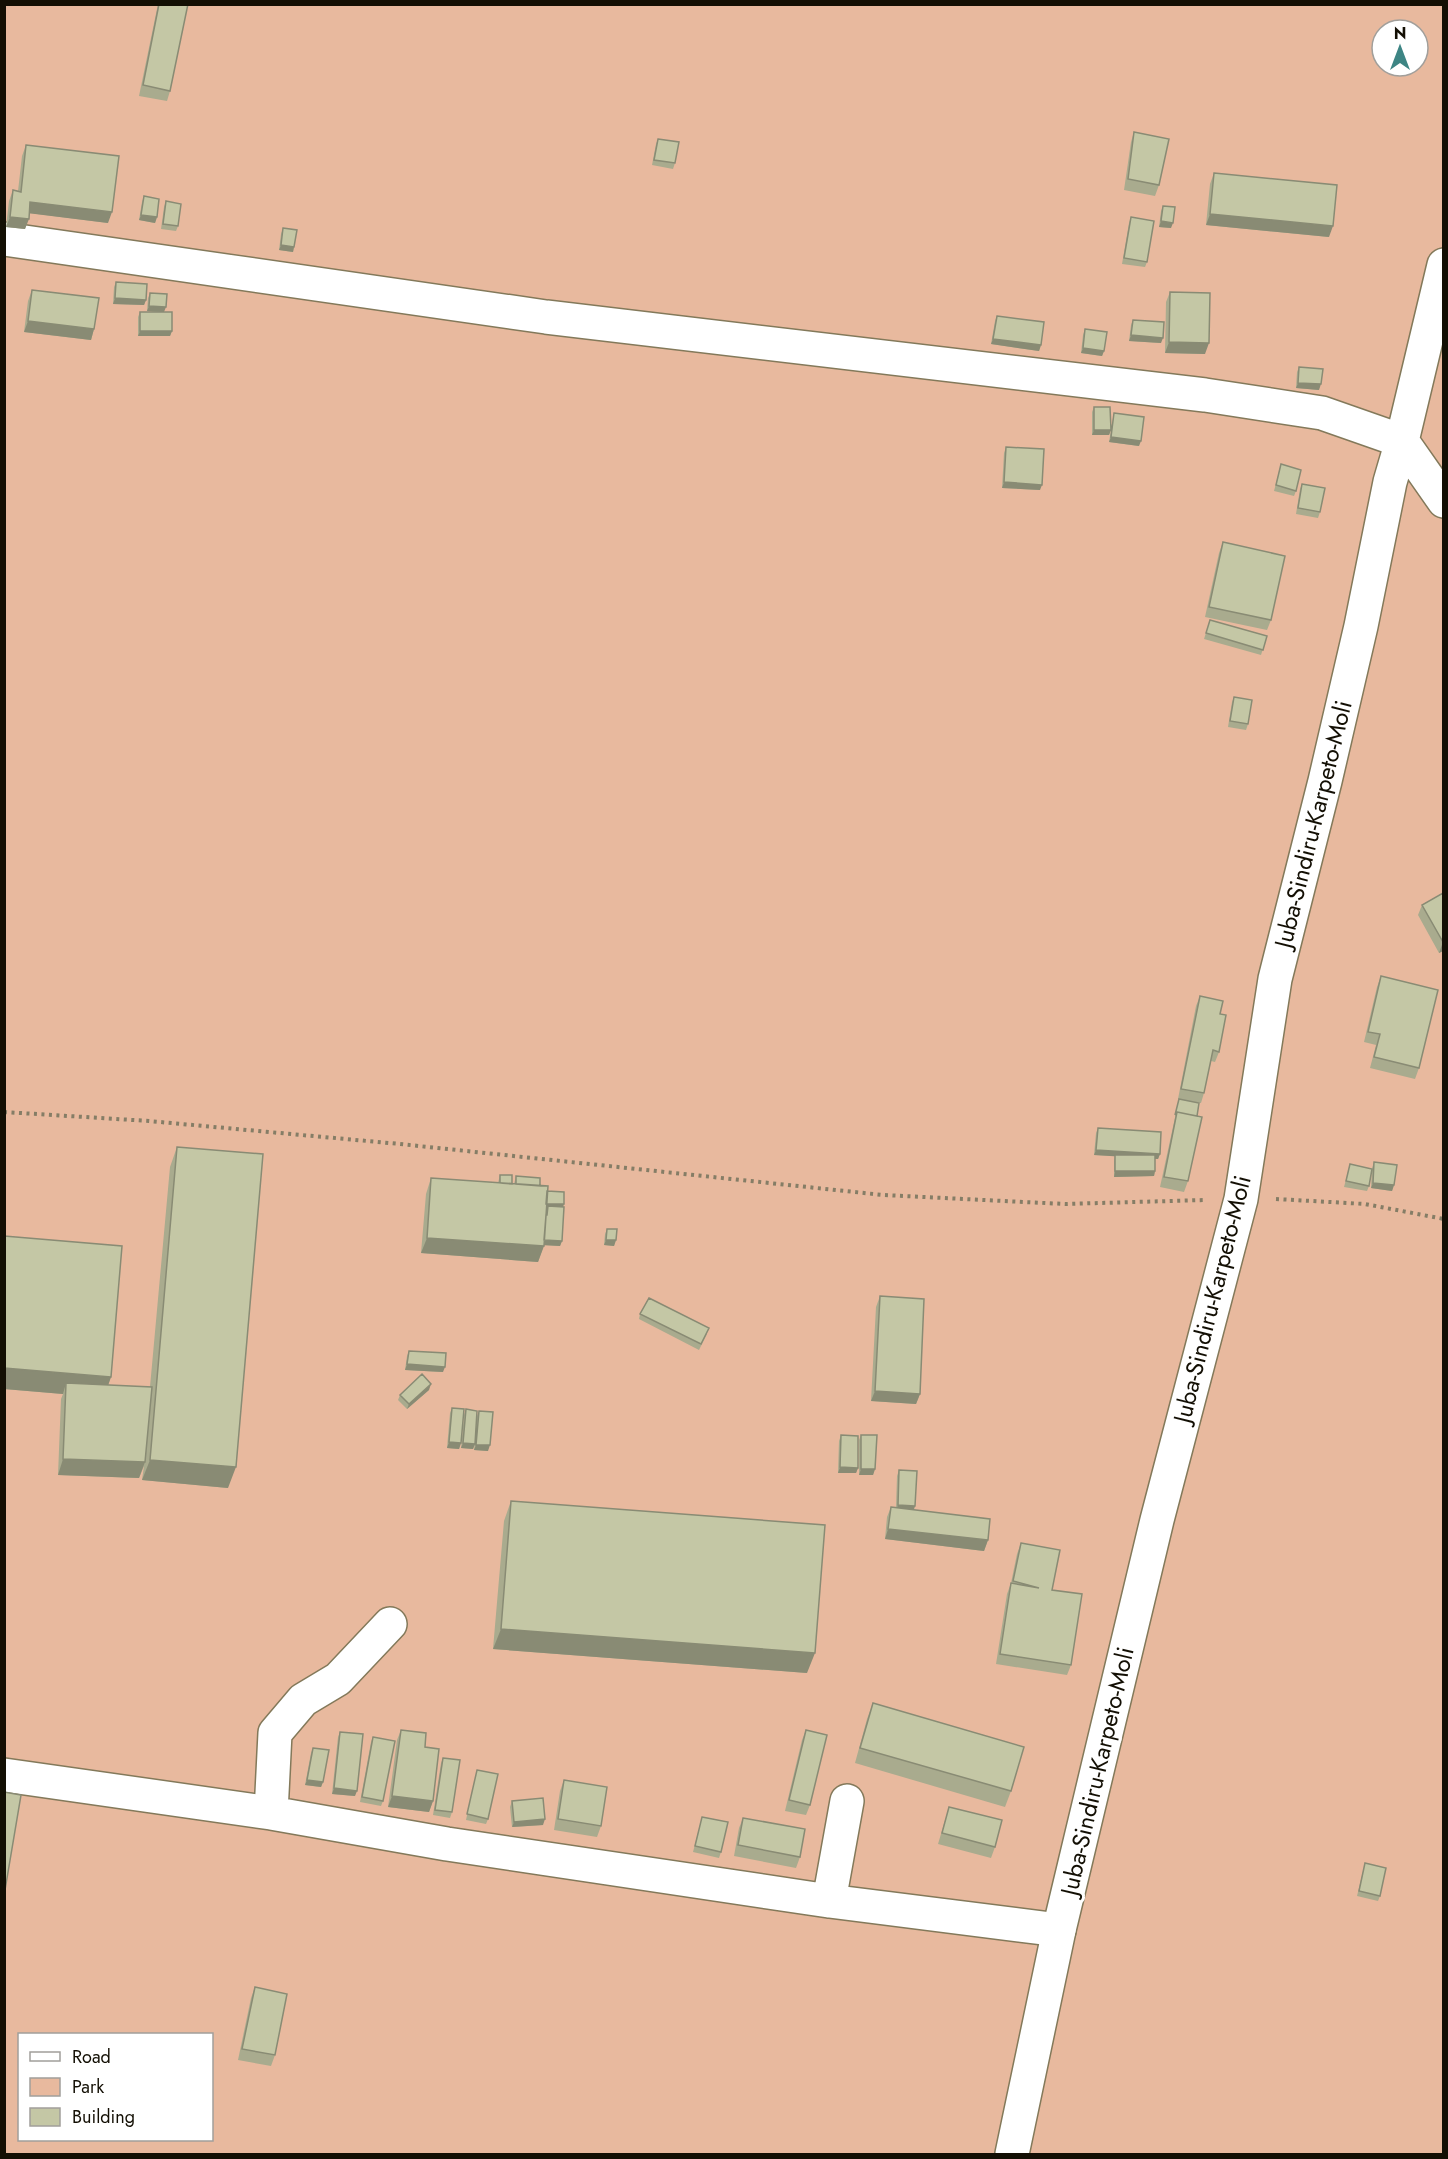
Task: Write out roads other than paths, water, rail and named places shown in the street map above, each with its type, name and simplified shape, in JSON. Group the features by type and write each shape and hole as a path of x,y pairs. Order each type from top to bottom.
{"main road":[{"path":"4,239 546,317 1205,395 1322,413 1402,441 1443,501"},
{"name":"Juba-Sindiru-Karpeto-Moli","path":"1012,2154 1059,1930 1157,1520 1241,1199 1275,980 1325,781 1361,626 1390,482 1402,441 1443,265"},
{"path":"271,1813 275,1733 303,1700 338,1679 390,1624"},
{"path":"4,1775 271,1813 447,1844 829,1901 1059,1930"},
{"path":"829,1901 848,1801"}]}
